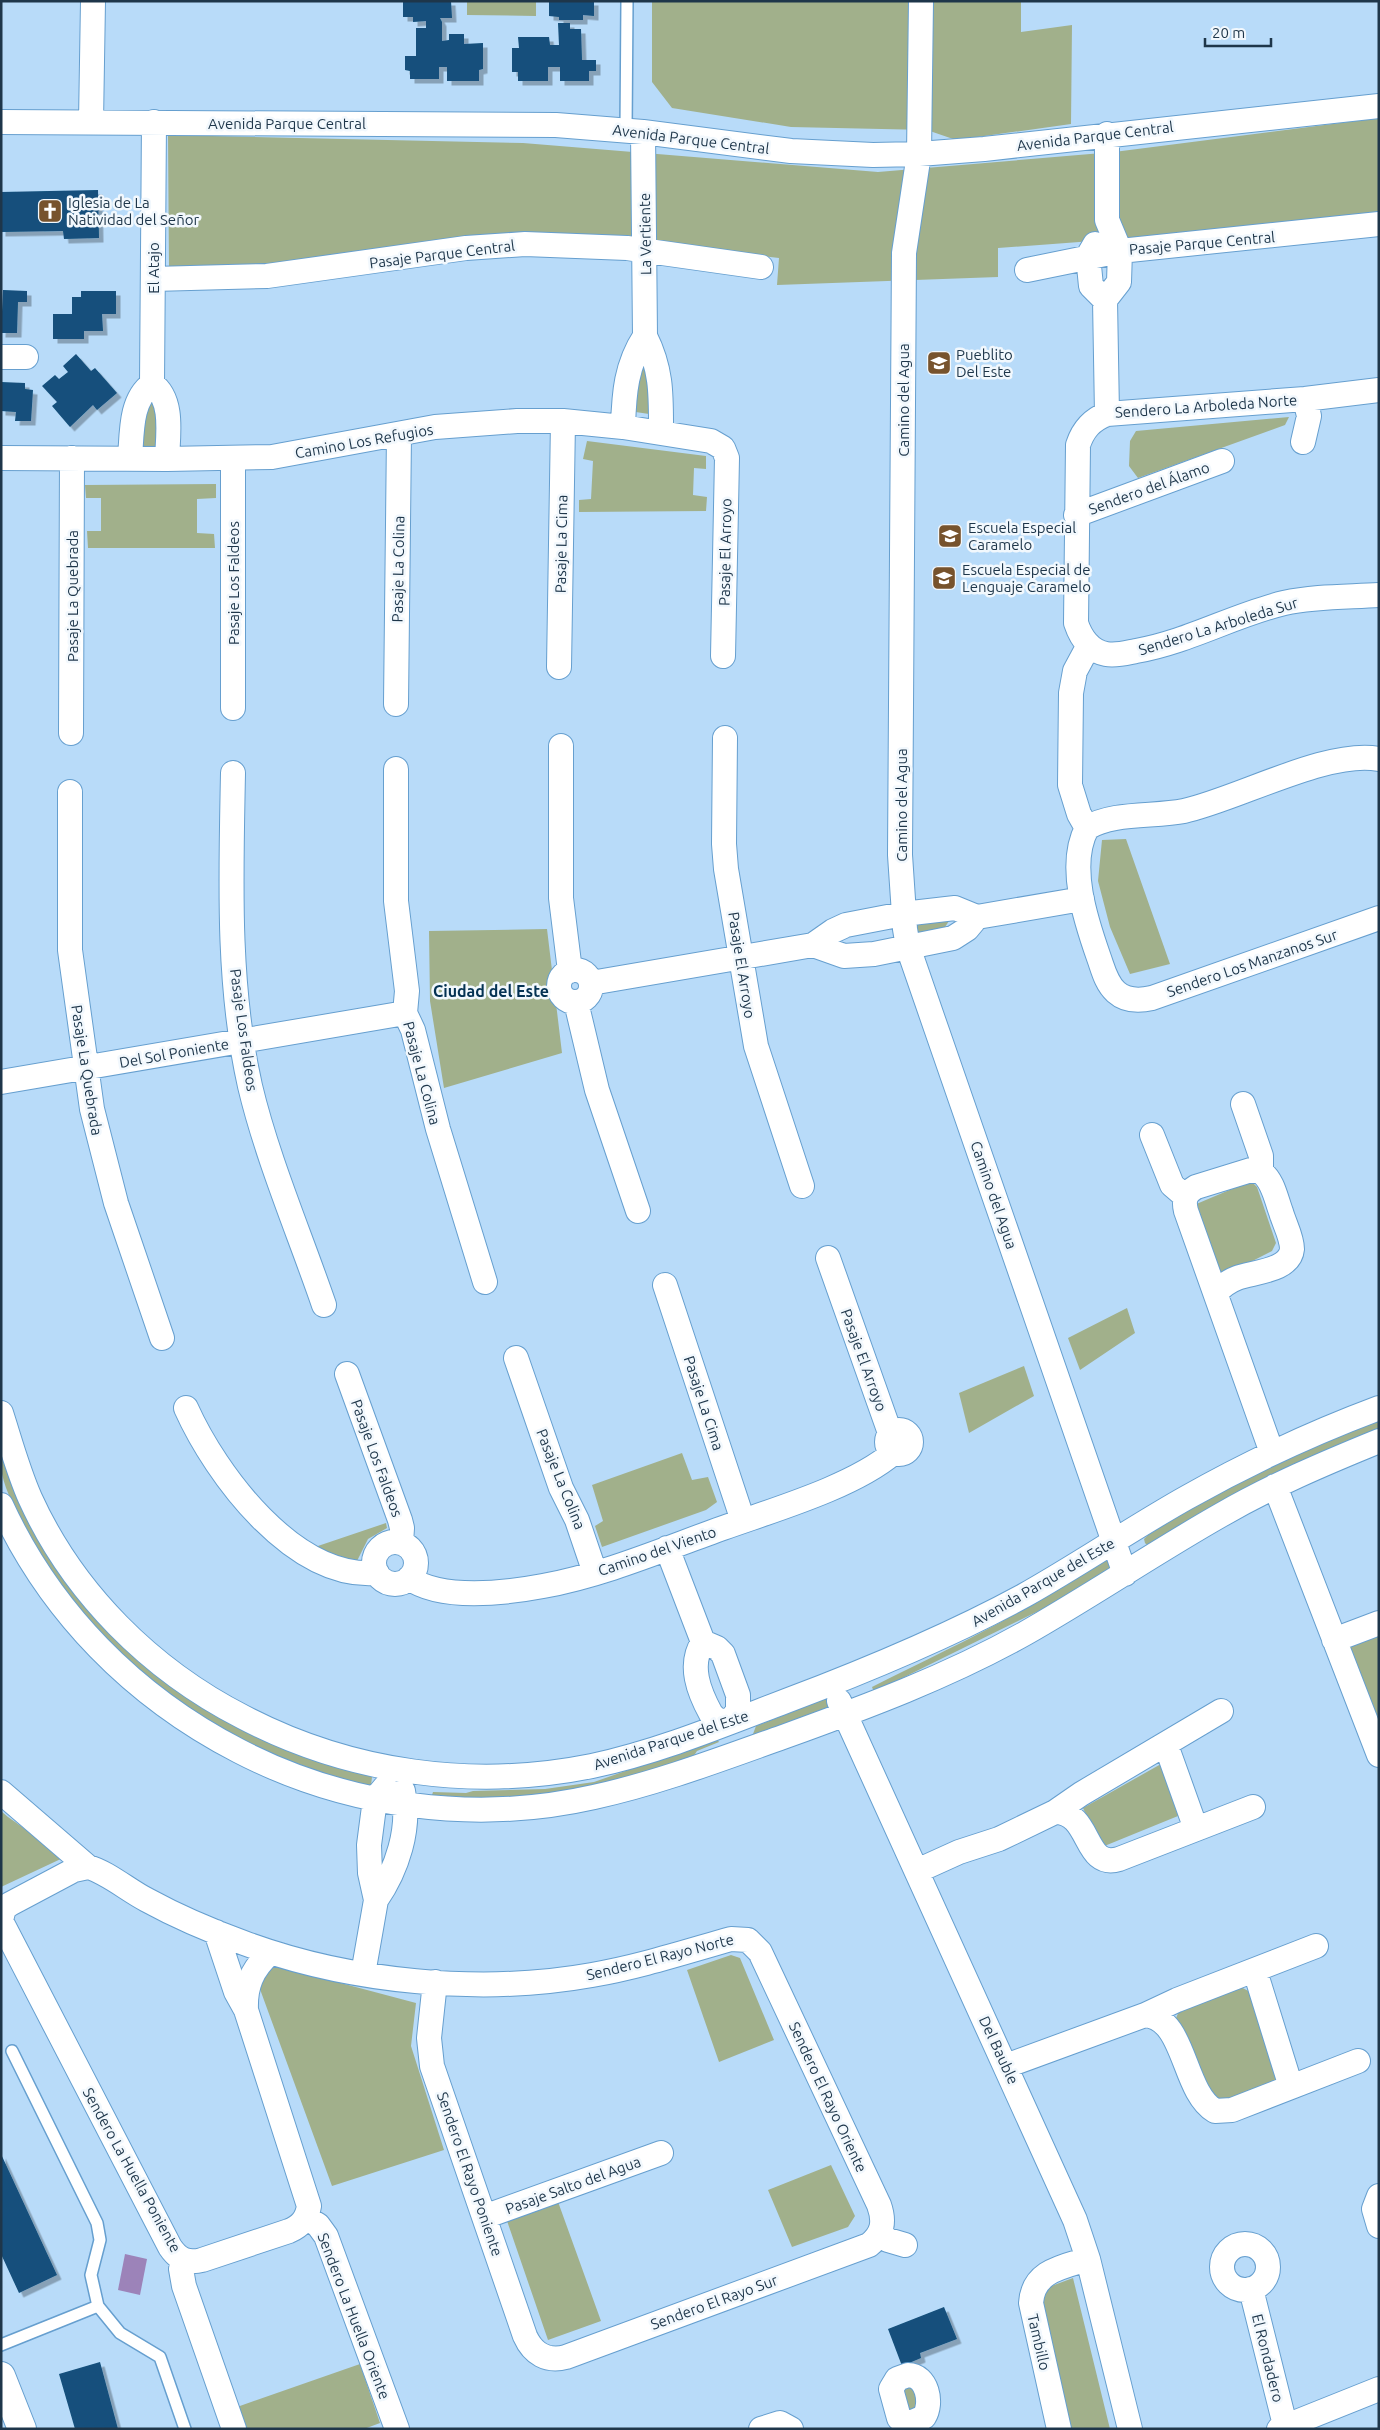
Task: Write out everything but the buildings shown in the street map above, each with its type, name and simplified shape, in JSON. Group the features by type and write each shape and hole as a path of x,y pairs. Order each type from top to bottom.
{"street":[{"path":"91,122 93,1"},
{"name":"Camino del Agua","path":"921,1 919,154 904,254 900,855 903,914 908,947 1125,1574"},
{"name":"Avenida Parque Central","path":"1,122 523,124 635,131 791,151 873,155 984,149 1107,134 1292,117 1379,106"},
{"name":"El Atajo","path":"152,384 154,122"},
{"name":"La Vertiente","path":"635,131 646,250 645,336 653,352 661,379 661,432"},
{"path":"1087,828 1079,814 1070,785 1071,703 1075,671 1089,645 1083,639 1076,623 1078,445 1086,428 1099,417 1107,414 1104,300 1119,282 1120,251 1107,220 1107,134"},
{"path":"1104,300 1091,286 1088,256 1107,220"},
{"name":"Pasaje Parque Central","path":"1028,270 1088,256 1120,251 1379,224"},
{"name":"Pasaje Parque Central","path":"153,279 230,278 285,274 493,245 557,244 646,250 760,267"},
{"name":"La Vertiente","path":"623,427 627,375 637,349 645,336"},
{"path":"1,357 26,357"},
{"path":"130,459 136,405 143,390 152,384 159,389 164,398 168,459"},
{"name":"Sendero La Arboleda Norte","path":"1107,414 1305,399 1379,390"},
{"name":"Sendero La Arboleda Norte","path":"1303,442 1309,416 1305,399"},
{"name":"Camino Los Refugios","path":"1,458 233,459 292,454 399,434 472,423 563,421 661,432 710,441 723,448"},
{"name":"Pasaje La Cima","path":"559,667 563,421"},
{"name":"Pasaje La Colina","path":"396,704 399,434"},
{"name":"Pasaje El Arroyo","path":"723,448 727,464 723,656"},
{"name":"Pasaje La Quebrada","path":"71,733 72,458"},
{"name":"Pasaje Los Faldeos","path":"233,459 233,708"},
{"name":"Sendero del Álamo","path":"1076,516 1222,462"},
{"name":"Sendero La Arboleda Sur","path":"1089,645 1096,650 1113,655 1176,641 1282,604 1328,596 1379,595"},
{"name":"Pasaje El Arroyo","path":"725,738 724,844 756,1046 802,1186"},
{"path":"561,746 560,898 570,971"},
{"path":"591,983 813,945 833,931 846,925 903,914 955,908 977,917 1082,899 1079,849 1087,828 1101,820 1166,814 1210,804 1318,765 1362,757 1379,759"},
{"name":"Pasaje La Colina","path":"396,769 396,901 407,991 405,1013 414,1030 438,1129 485,1282"},
{"name":"Pasaje Los Faldeos","path":"233,773 232,911 242,1041 250,1087 262,1130 324,1305"},
{"name":"Pasaje La Quebrada","path":"70,792 70,950 85,1068 104,1161 162,1338"},
{"name":"Sendero Los Manzanos Sur","path":"1082,899 1090,931 1105,975 1116,992 1133,1000 1152,998 1379,918"},
{"path":"813,945 844,956 874,954 953,938 967,929 977,917"},
{"path":"575,970 585,974 591,983 586,998 576,1002 566,1000 558,987 562,977 575,970"},
{"path":"576,1002 597,1090 638,1211"},
{"name":"Del Sol Poniente","path":"1,1082 405,1013"},
{"path":"1216,1293 1225,1284 1237,1278 1280,1265 1289,1258 1291,1252 1290,1240 1271,1184 1261,1172 1261,1156 1243,1104"},
{"path":"1152,1135 1172,1186 1186,1196"},
{"path":"1261,1172 1246,1172 1196,1187 1186,1196 1186,1211 1272,1453"},
{"name":"Pasaje El Arroyo","path":"828,1258 892,1443"},
{"name":"Pasaje La Cima","path":"665,1285 743,1520"},
{"name":"Pasaje La Colina","path":"516,1358 561,1488 578,1520 595,1573"},
{"name":"Pasaje Los Faldeos","path":"347,1374 400,1520 402,1543"},
{"path":"186,1408 199,1437 218,1467 261,1518 296,1546 329,1565 354,1573 377,1573"},
{"name":"Avenida Parque del Este","path":"1,1413 23,1480 46,1529 86,1590 137,1643 191,1686 263,1728 320,1752 399,1770 477,1777 555,1772 631,1756 728,1723 882,1664 980,1619 1070,1568 1184,1499 1272,1453 1379,1408"},
{"name":"Avenida Parque del Este","path":"1,1505 32,1565 65,1611 104,1654 158,1700 191,1724 253,1758 310,1781 375,1799 406,1805 481,1810 548,1805 617,1791 737,1753 897,1695 979,1658 1024,1634 1224,1513 1275,1486 1379,1441"},
{"name":"Camino del Viento","path":"409,1578 423,1586 442,1590 488,1592 542,1586 595,1573 743,1520 859,1475 892,1443"},
{"path":"1275,1486 1334,1640 1376,1742"},
{"path":"389,1543 402,1543 407,1546 414,1556 415,1568 404,1582 386,1582 377,1573 374,1561 379,1550 389,1543"},
{"path":"667,1548 703,1642 717,1648 723,1654 738,1695 738,1711 728,1723"},
{"path":"1334,1640 1379,1623"},
{"path":"703,1642 695,1658 695,1675 711,1714 716,1719 728,1723"},
{"name":"Del Bauble","path":"831,1684 1065,2194 1088,2259 1130,2429"},
{"path":"918,1871 959,1852 999,1838 1055,1812 1081,1794 1221,1711"},
{"path":"728,1723 737,1753"},
{"path":"1166,1745 1196,1829"},
{"path":"376,1900 368,1859 375,1799 399,1770"},
{"path":"363,1974 376,1900 396,1866 406,1805 399,1770"},
{"name":"Sendero El Rayo Norte","path":"1,1792 88,1867 148,1901 216,1932 270,1952 363,1974 434,1982 523,1982 589,1976 642,1964 731,1939 748,1940"},
{"path":"1055,1812 1070,1814 1077,1820 1097,1856 1108,1860 1119,1859 1253,1807"},
{"path":"1,1914 10,1904 74,1870 88,1867"},
{"name":"Sendero La Huella Poniente","path":"1,1914 1,1920 170,2247 183,2260 181,2269 184,2286 234,2429"},
{"name":"Sendero La Huella Oriente","path":"216,1932 236,1992 246,2010 307,2199 308,2212 306,2218 318,2225 326,2236 397,2429"},
{"name":"Sendero El Rayo Oriente","path":"748,1940 760,1952 879,2206 883,2220 880,2234"},
{"path":"1006,2066 1047,2049 1145,2015 1170,2003 1316,1946"},
{"name":"Sendero La Huella Oriente","path":"246,2010 247,1986 252,1974 270,1952"},
{"path":"1255,1971 1291,2087"},
{"name":"Sendero El Rayo Poniente","path":"434,1982 429,2038 432,2066 525,2336 535,2351 543,2357"},
{"path":"1145,2015 1154,2016 1167,2024 1201,2099 1215,2111 1232,2110 1358,2061"},
{"name":"Pasaje Salto del Agua","path":"484,2217 662,2153"},
{"path":"1379,2196 1374,2209 1379,2226"},
{"path":"183,2260 195,2262 289,2232 306,2218"},
{"path":"880,2234 888,2240 905,2245"},
{"name":"Sendero El Rayo Sur","path":"543,2357 558,2359 566,2357 869,2245 880,2234"},
{"name":"Tambillo","path":"1059,2429 1030,2303 1031,2294 1035,2285 1047,2273 1088,2259"},
{"name":"El Rondadero","path":"1251,2289 1284,2428"},
{"path":"1,2376 22,2429"},
{"path":"1284,2428 1379,2390"},
{"path":"761,2429 780,2423 791,2429"}],"lane":[{"path":"627,1 635,131"},
{"path":"12,2052 97,2223 100,2240 91,2275 98,2306 120,2333 160,2357 185,2429"},
{"path":"1,2345 98,2306"}],"green space":[{"path":"467,1 536,1 536,16 467,15"},
{"path":"652,1 1021,1 1021,32 1072,25 1071,124 956,140 927,130 791,127 672,108 652,82"},
{"path":"1379,118 1379,212 1146,237 998,248 998,277 777,285 779,258 617,238 214,271 169,269 168,135 523,143 878,172 1114,152"},
{"path":"644,363 651,381 649,414 629,411"},
{"path":"155,397 164,447 137,446 142,407"},
{"path":"1289,417 1285,425 1138,478 1129,466 1130,441 1136,431"},
{"path":"587,441 706,456 706,469 694,468 693,495 707,497 706,511 579,512 579,500 591,499 593,461 583,459"},
{"path":"216,484 216,498 197,499 197,533 214,534 215,548 88,548 87,531 101,531 101,498 86,498 85,485"},
{"path":"1126,839 1170,964 1130,974 1110,927 1098,881 1102,840"},
{"path":"945,917 949,921 941,933 919,938 914,921"},
{"path":"547,929 562,1053 444,1088 430,1001 429,931"},
{"path":"1252,1182 1257,1187 1276,1243 1272,1251 1221,1277 1194,1205"},
{"path":"1127,1308 1135,1333 1080,1370 1068,1338"},
{"path":"1024,1366 1034,1396 969,1433 959,1393"},
{"path":"1379,1420 1379,1431 1147,1545 1145,1543 1144,1539 1148,1535 1232,1487 1290,1458"},
{"path":"1,1444 131,1648 342,1766 372,1777 371,1786 331,1776 251,1745 212,1725 175,1701 141,1675 110,1646 81,1614 55,1578 19,1516 7,1491 1,1471"},
{"path":"682,1453 692,1480 708,1477 717,1502 706,1510 602,1547 595,1526 603,1521 592,1485"},
{"path":"386,1523 387,1528 368,1539 357,1561 347,1565 312,1548"},
{"path":"1098,1560 1110,1561 1113,1568 1069,1596 874,1692 872,1687 1017,1613 1045,1597"},
{"path":"1379,1632 1379,1717 1370,1708 1349,1655 1350,1646"},
{"path":"830,1697 836,1706 756,1736 753,1734 756,1726"},
{"path":"717,1739 719,1742 697,1751 693,1757 607,1787 575,1794 534,1798 432,1795 433,1792 466,1793 473,1791 545,1789 594,1782"},
{"path":"1161,1764 1178,1816 1102,1847 1083,1808"},
{"path":"1,1811 8,1817 65,1857 1,1887"},
{"path":"731,1955 740,1958 774,2040 719,2062 687,1970"},
{"path":"269,1964 416,2003 411,2046 444,2150 332,2186 257,1981"},
{"path":"1241,1987 1252,1993 1279,2074 1276,2084 1225,2102 1210,2100 1174,2023 1179,2011"},
{"path":"831,2165 855,2216 848,2227 792,2247 768,2190"},
{"path":"557,2199 601,2321 548,2340 506,2218"},
{"path":"1073,2278 1110,2429 1068,2429 1040,2300 1046,2288"},
{"path":"360,2364 380,2423 364,2429 244,2429 237,2407"},
{"path":"906,2382 917,2383 923,2403 914,2418 896,2399"}],"shaded area":[{"path":"125,2254 147,2259 140,2295 118,2290"}],"place":[{"name":"Iglesia de La Natividad del Señor","path":"50,211"},
{"name":"Pueblito Del Este","path":"939,363"},
{"name":"Escuela Especial Caramelo","path":"950,536"},
{"name":"Escuela Especial de Lenguaje Caramelo","path":"944,578"}],"district":[{"name":"Ciudad del Este","path":"491,991"}]}
